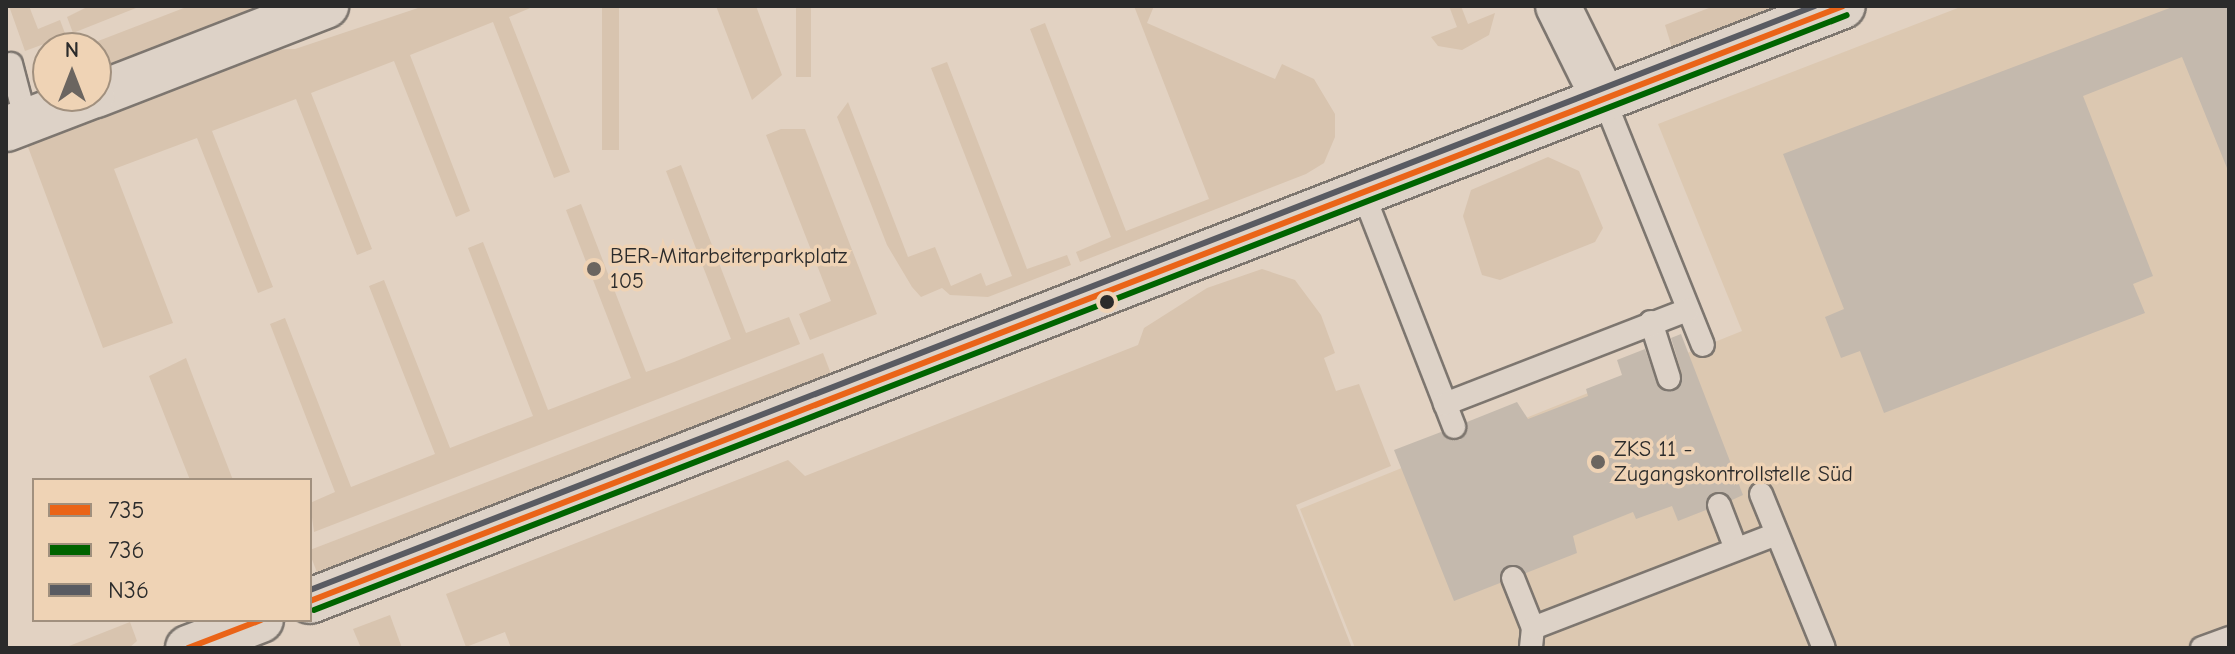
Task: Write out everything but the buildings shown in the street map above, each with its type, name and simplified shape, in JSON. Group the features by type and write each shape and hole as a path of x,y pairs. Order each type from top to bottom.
{"street":[{"path":"112,88 326,6"},
{"path":"1558,6 1604,99"},
{"path":"312,600 1843,6"},
{"path":"16,125 50,112"},
{"path":"188,648 256,622"}],"lane":[{"path":"11,64 16,125"},
{"path":"1604,99 1703,345"},
{"path":"1363,193 1454,427"},
{"path":"1445,404 1687,310"},
{"path":"1651,322 1669,378"},
{"path":"1761,494 1824,648"},
{"path":"1719,505 1736,549"},
{"path":"1513,578 1532,638 1777,534"},
{"path":"2202,648 2229,638"}],"shaded area":[{"path":"9,6 29,6 38,29 60,20 64,32 32,32 32,48 25,51"},
{"path":"89,6 141,6 76,32 73,32 67,17"},
{"path":"189,6 264,6 112,65 112,36"},
{"path":"424,6 535,6 509,17 570,172 554,178 493,22 410,55 470,211 456,217 394,61 311,93 372,249 357,255 296,99 212,131 273,287 258,293 197,138 114,169 173,323 103,348 25,139 94,112 112,112 112,105 254,50 295,49"},
{"path":"602,6 619,6 619,150 602,150"},
{"path":"716,6 756,6 782,75 752,100"},
{"path":"796,6 811,6 811,77 796,77"},
{"path":"1134,6 1154,6 1147,23 1275,79 1282,64 1314,79 1335,114 1335,137 1324,163 1306,174 1080,262 1076,252 1111,237 1030,29 1045,23 1126,231 1209,199"},
{"path":"1449,6 1461,6 1468,24 1495,13 1489,35 1462,50 1438,46 1431,37 1457,27"},
{"path":"1714,6 1791,6 1673,51 1665,25"},
{"path":"1963,6 2229,6 2229,648 1355,648 1300,509 1742,331 1658,124"},
{"path":"947,62 1027,269 1067,255 1071,265 988,297 950,295 942,288 921,297 912,287 887,245 837,117 848,102 908,257 935,247 951,286 981,273 986,286 1012,276 931,68"},
{"path":"781,129 805,129 877,314 810,340 799,314 831,301 766,135"},
{"path":"1548,157 1579,171 1603,228 1595,242 1500,280 1482,275 1463,216 1471,190"},
{"path":"681,165 746,333 789,317 800,344 314,532 312,502 335,492 270,324 285,318 351,487 435,454 369,286 384,280 450,448 533,416 468,248 483,242 548,410 631,378 566,210 581,204 646,372 731,339 666,171"},
{"path":"1262,269 1295,280 1321,315 1335,353 1324,358 1336,391 1359,384 1391,466 1296,505 1352,648 511,648 505,632 466,647 446,594 788,460 805,476 1138,345 1144,328 1207,288"},
{"path":"823,353 832,377 318,575 312,559 312,549"},
{"path":"186,358 232,478 189,478 149,376"},
{"path":"390,615 402,648 361,648 353,629"},
{"path":"130,622 137,641 129,648 64,648"}],"transit line":[{"name":"N36","path":"312,589 1815,6"},
{"name":"735","path":"312,600 1843,6"},
{"name":"736","path":"314,610 1847,15"},
{"name":"735","path":"188,648 256,622"}],"place":[{"name":"BER-Mitarbeiterparkplatz 105","path":"594,269"},
{"name":"ZKS 11 - Zugangskontrollstelle Süd","path":"1598,462"}]}
